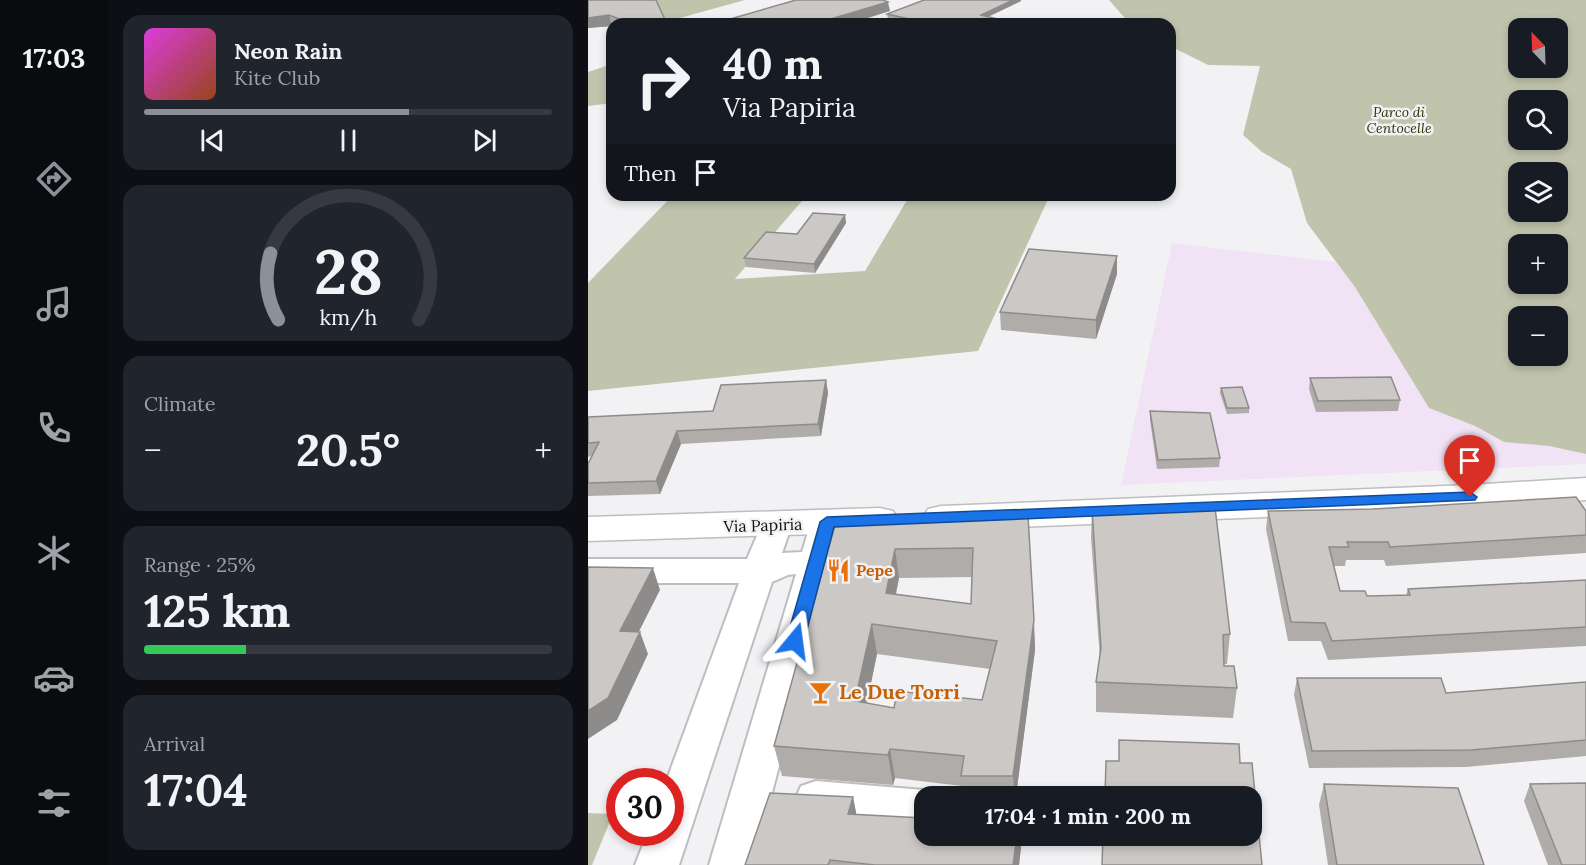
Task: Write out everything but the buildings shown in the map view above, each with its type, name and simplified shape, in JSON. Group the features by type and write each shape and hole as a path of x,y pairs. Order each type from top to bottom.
{"street":[{"name":"Via Papiria","path":"588,530 1585,491"},
{"path":"731,865 827,522"},
{"path":"684,788 776,524"},
{"path":"588,571 760,573 778,565 795,563 807,564 814,574"},
{"path":"751,794 914,807"},
{"path":"657,865 664,846"}],"shaded area":[{"path":"1172,243 1336,262 1475,426 1504,442 1549,446 1586,454 1586,464 1121,485"}],"green space":[{"path":"654,0 745,0 680,18 663,18"},
{"name":"Parco di Centocelle","path":"1109,0 1586,0 1586,454 1549,446 1504,442 1475,426 1429,408 1355,287 1307,223 1291,169 1262,152 1243,135 1260,66 1208,65 1176,49 1176,18 1125,18"},
{"path":"606,66 606,104 588,106 588,72"},
{"path":"667,201 802,201 735,279 865,271 906,201 1047,201 978,351 588,391 588,283"},
{"path":"588,813 606,814 606,831 592,865 588,865"}],"place":[{"name":"Pepe","path":"838,570"},
{"name":"Le Due Torri","path":"821,692"}],"route":[{"path":"795,641 827,522 1470,497"}]}
